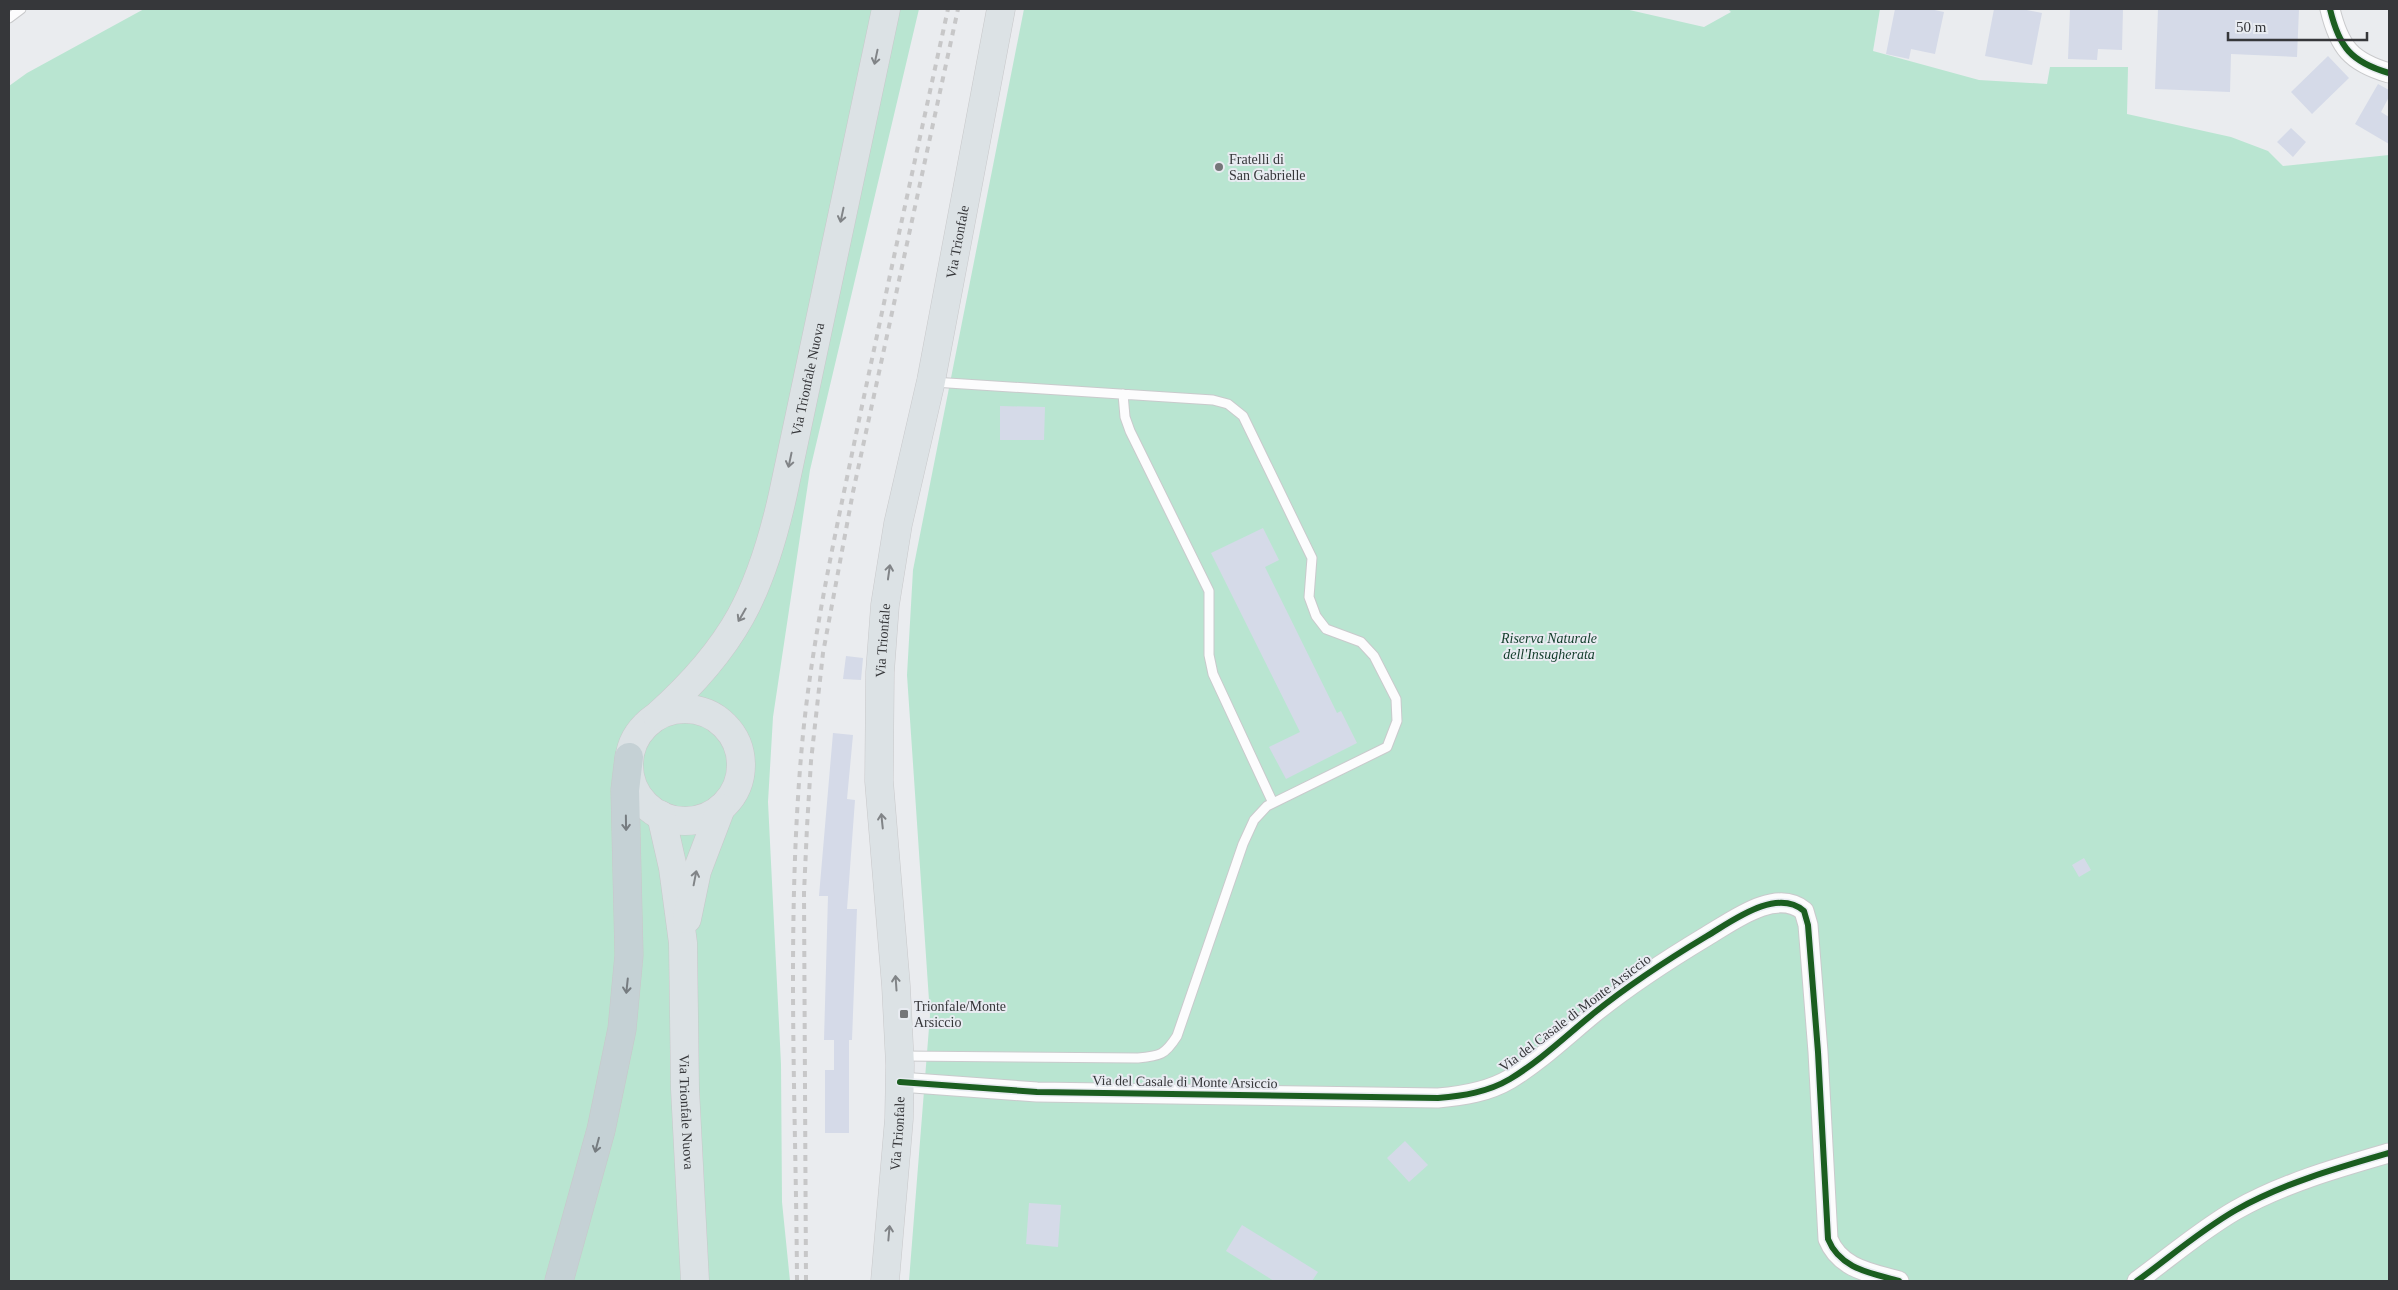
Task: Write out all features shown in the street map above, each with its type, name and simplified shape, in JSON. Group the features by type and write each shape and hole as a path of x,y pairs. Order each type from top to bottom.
{"highway":[{"path":"558,1281 601,1130 622,1029 629,955 625,790 629,757"}],"main road":[{"name":"Via Trionfale Nuova","path":"657,716 694,681 734,630 748,604 766,558 785,484 886,9"},
{"name":"Via Trionfale","path":"885,1281 900,1082 900,1056 879,782 880,672 885,605 893,547 931,382 1001,9"},
{"path":"673,710 697,711 714,717 730,731 740,757 741,772 734,792 721,808 704,818 678,820 661,815 646,805 636,792 630,775 629,757 634,741 644,727 657,716 673,710"},
{"name":"Via Trionfale Nuova","path":"683,943 696,871 721,808"},
{"name":"Via Trionfale Nuova","path":"661,815 673,868 683,943 685,1088 695,1281"}],"street":[{"path":"2330,9 2337,35 2346,49 2358,62 2389,73"},
{"name":"Via del Casale di Monte Arsiccio","path":"900,1082 1062,1092 1432,1098 1468,1095 1490,1088 1514,1076 1637,980 1694,944 1754,909 1786,904 1804,911 1808,925 1828,1239 1834,1252 1847,1264 1899,1281"},
{"path":"2137,1281 2228,1215 2252,1201 2295,1182 2389,1153"}],"lane":[{"path":"9,18 21,9"},
{"path":"900,1056 1138,1058 1156,1056 1168,1050 1177,1036 1189,1004 1243,844 1254,820 1273,803 1386,747 1397,721 1396,699 1374,656 1361,642 1326,629 1316,616 1309,596 1312,558 1243,416 1228,404 1213,400 931,382"},
{"path":"1123,394 1125,417 1130,431 1209,591 1209,655 1213,674 1273,803"}],"green space":[{"path":"144,9 919,9 810,470 773,717 768,802 781,1064 782,1202 790,1281 9,1281 9,86 27,73"},
{"name":"Riserva Naturale dell'Insugherata","path":"1024,9 1625,9 1704,27 1731,12 1728,9 1880,9 1873,51 1979,80 2047,84 2050,67 2128,67 2127,114 2231,137 2268,151 2283,166 2389,155 2389,1281 909,1281 930,1015 907,675 913,570"}],"building":[{"path":"1895,9 1930,9 1944,12 1935,54 1911,49 1909,59 1886,54"},
{"path":"1994,9 2022,9 2042,13 2032,65 1985,56"},
{"path":"2070,9 2123,9 2122,50 2098,49 2097,60 2068,59"},
{"path":"2158,9 2299,9 2297,57 2231,54 2230,92 2155,89"},
{"path":"2328,56 2349,78 2312,114 2291,92"},
{"path":"2378,84 2389,90 2389,97 2381,112 2389,117 2389,144 2355,124"},
{"path":"2291,128 2306,142 2293,157 2277,142"},
{"path":"1000,406 1045,407 1044,440 1000,440"},
{"path":"1263,528 1279,560 1265,567 1337,713 1341,711 1357,743 1286,779 1269,747 1300,732 1211,553"},
{"path":"846,656 863,658 861,680 843,679"},
{"path":"833,733 853,735 847,799 855,800 847,909 857,909 852,1040 849,1040 849,1133 825,1133 825,1070 834,1070 834,1040 824,1040 828,896 819,896"},
{"path":"2084,858 2091,870 2079,877 2072,865"},
{"path":"1405,1141 1428,1165 1409,1182 1387,1158"},
{"path":"1029,1203 1061,1205 1058,1247 1026,1244"},
{"path":"1242,1225 1318,1272 1312,1281 1274,1281 1226,1251"}],"railway":[{"path":"797,1281 793,1013 794,879 797,812 806,704 834,541 948,9"},
{"path":"806,1281 804,893 811,761 823,653 853,492 958,9"}],"cycle path":[{"path":"2330,9 2338,33 2349,51 2365,64 2389,73"},
{"path":"900,1082 1037,1092 1438,1098 1466,1095 1493,1087 1521,1072 1621,992 1663,963 1728,923 1754,909 1767,905 1780,903 1793,905 1804,911 1808,925 1818,1052 1828,1239 1833,1249 1848,1263 1867,1272 1899,1281"},
{"path":"2137,1281 2210,1226 2254,1200 2311,1177 2389,1153"}],"place":[{"name":"Fratelli di San Gabrielle","path":"1219,167"},
{"name":"Trionfale/Monte Arsiccio","path":"904,1014"}]}
